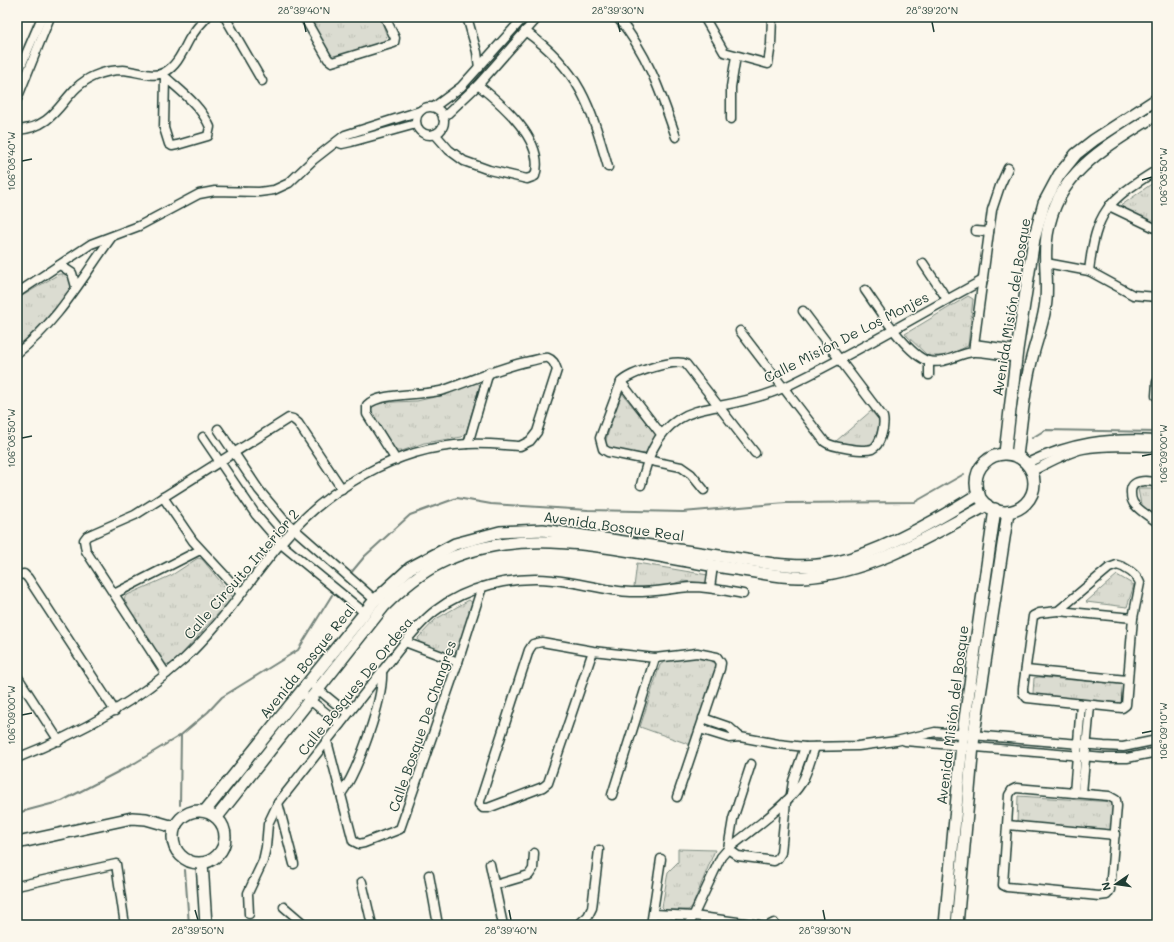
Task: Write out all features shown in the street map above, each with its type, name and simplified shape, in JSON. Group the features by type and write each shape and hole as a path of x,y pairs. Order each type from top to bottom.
{"main road":[{"name":"Avenida Misión del Bosque","path":"1005,454 1016,354 1034,239 1038,221 1050,190 1067,164 1084,147 1157,98"},
{"name":"Avenida Misión del Bosque","path":"1017,456 1026,386 1043,322 1046,301 1046,244 1052,216 1057,203 1074,175 1083,164 1104,148 1157,114"},
{"path":"1016,354 1022,364 1026,386"},
{"path":"1005,454 1017,456 1030,467 1034,480 1032,495 1022,506 1008,512 991,507 979,494 976,486 977,476 981,467 991,457 1005,454"},
{"name":"Avenida Bosque Real","path":"205,811 384,606 416,578 449,559 483,547 528,541 631,547 774,564 804,566 827,564 868,552 927,524 979,494"},
{"name":"Avenida Misión del Bosque","path":"945,925 961,746 991,507"},
{"name":"Avenida Bosque Real","path":"313,686 375,600 397,579 422,561 455,544 500,532 542,530 631,547 713,566 802,577 837,573 866,564 991,507"},
{"name":"Avenida Misión del Bosque","path":"956,925 974,734 1008,512"},
{"name":"Avenida Bosque Real","path":"217,817 305,696"},
{"path":"205,811 217,817 224,829 224,844 216,857 202,863 187,860 176,849 173,834 174,827 184,815 190,812 205,811"},
{"path":"17,843 132,818 146,819 174,827"},
{"path":"202,863 206,925"}],"street":[{"path":"17,75 42,17"},
{"path":"17,98 50,17"},
{"path":"17,130 32,128 46,121 58,111 82,82 94,76 115,70 164,76 195,104 208,123 210,130 208,136 177,145 172,146 169,144 164,128 164,76 175,64 193,33 208,17"},
{"path":"225,17 262,81"},
{"path":"304,17 328,59 332,62 394,43 395,38 385,17"},
{"path":"467,17 477,52 479,68"},
{"path":"17,293 60,266 91,244 111,238 145,223 199,194 215,191 259,192 281,187 288,183 313,160 345,135 420,111 424,108 434,108 455,93 524,17"},
{"path":"443,118 478,85 538,17"},
{"path":"617,17 634,40 652,71 676,137"},
{"path":"704,17 724,52 768,64 771,44 772,17"},
{"path":"525,32 554,54 575,79 591,111 608,167"},
{"path":"731,119 732,87 736,56"},
{"path":"435,134 456,156 473,165 527,179 535,176 537,165 536,158 525,134 512,115 478,85"},
{"path":"420,111 416,124 422,132 431,135 435,134 442,127 443,118 441,113 434,108"},
{"path":"336,142 342,144 351,142 416,124"},
{"path":"974,348 989,232 1000,186 1008,168"},
{"path":"1089,271 1095,231 1109,206 1129,188 1157,170"},
{"path":"1109,206 1157,229"},
{"path":"976,231 989,232"},
{"path":"17,353 51,320 111,238"},
{"path":"923,263 947,299"},
{"path":"1046,263 1089,271 1133,295 1157,296"},
{"path":"60,266 72,274 76,286"},
{"name":"Calle Misión De Los Monjes","path":"640,485 647,459 661,434 678,419 689,413 755,398 782,388 894,330 983,280"},
{"path":"865,290 894,330 916,354 929,361 948,360 974,348 1016,354"},
{"path":"740,331 782,388 828,445 868,449 874,448 878,443 884,424 883,417 803,311"},
{"name":"Calle Circuito Interior 2","path":"17,758 59,742 115,711 166,674 203,640 293,530 314,510 364,474 419,451 468,444 520,446 527,444 537,432 557,370 554,362 550,358 544,358 489,372"},
{"path":"929,361 929,375"},
{"path":"704,490 687,470 672,464 608,452 602,447 600,438 621,382 626,378 638,372 677,362 684,363 755,452"},
{"path":"468,444 489,372"},
{"path":"396,460 367,414 367,404 381,398 429,394 489,372"},
{"path":"621,382 661,434"},
{"path":"1156,396 1157,382"},
{"path":"166,674 86,551 84,540 87,536 134,514 287,419 292,418 298,423 342,489"},
{"path":"218,429 270,505 293,530 375,600"},
{"path":"203,437 256,515 281,544 365,613"},
{"path":"1030,467 1095,444 1157,440"},
{"path":"1095,444 1157,448"},
{"path":"1157,483 1147,481 1135,483 1132,486 1130,495 1134,505 1157,522"},
{"path":"163,497 200,550 241,594"},
{"path":"114,594 200,550"},
{"path":"710,588 713,566"},
{"path":"1058,612 1109,568 1122,566 1136,576 1140,583 1133,618 1127,680 1127,703 1125,707 1090,706 1027,698 1022,691 1033,616 1039,613 1058,612 1133,618"},
{"path":"17,575 24,574 28,578 115,711"},
{"name":"Calle Bosques De Ordesa","path":"249,914 248,893 263,861 268,824 278,803 405,642 435,611 447,602 482,587 504,582 528,580 553,580 629,592 653,592 692,587 710,588 743,594"},
{"name":"Calle Bosque De Changres","path":"341,794 351,838 356,843 364,843 392,832 402,825 482,587"},
{"path":"405,642 458,662"},
{"path":"593,651 548,783 543,787 488,808 481,807 479,800 530,647 542,642 593,651 655,658 697,653 713,655 718,658 721,663 720,669 677,797"},
{"path":"612,795 655,658"},
{"path":"1026,670 1127,680"},
{"path":"341,794 353,773 378,704 382,691 382,671"},
{"path":"17,676 59,742"},
{"path":"313,686 348,713"},
{"path":"305,696 340,724"},
{"path":"1081,704 1080,725 1083,745"},
{"path":"1078,793 1083,745 1089,725 1090,706"},
{"path":"703,718 729,727 740,737"},
{"path":"1080,725 1089,725"},
{"path":"700,729 725,737 740,737 805,747 858,746 896,741 935,732 963,733 1083,745 1123,747 1157,740"},
{"path":"327,741 341,794"},
{"path":"896,741 1082,757 1127,758 1157,752"},
{"path":"728,849 738,856 774,861 777,859 781,853 788,797 805,747"},
{"path":"689,925 716,867 728,849 788,797 804,778 815,747"},
{"path":"728,849 733,819 751,764"},
{"path":"1013,789 1078,793 1109,796 1116,800 1115,835 1110,890 1107,895 1099,896 1005,886 1002,882 1008,825 1009,795 1013,789"},
{"path":"278,803 294,864"},
{"path":"1008,825 1115,835"},
{"path":"578,925 588,916 592,908 599,850"},
{"path":"495,885 529,875 533,869 534,853"},
{"path":"651,925 654,914 661,859"},
{"path":"17,886 116,864 125,925"},
{"path":"490,864 503,925"},
{"path":"429,875 438,925"},
{"path":"362,882 372,925"},
{"path":"284,907 305,925"},
{"path":"654,914 694,916 759,925"}],"green space":[{"path":"309,17 380,17 387,36 384,41 335,58 330,54"},
{"path":"1157,180 1157,226 1149,220 1119,207"},
{"path":"59,274 68,274 71,278 72,290 57,311 17,351 17,299"},
{"path":"968,296 973,299 968,346 946,356 928,356 905,334"},
{"path":"474,381 480,385 466,433 462,437 424,443 402,451 396,451 371,411 373,403 417,401 443,395"},
{"path":"621,392 656,435 647,452 642,454 609,448 605,443"},
{"path":"871,411 880,421 873,444 866,446 835,442"},
{"path":"1138,489 1157,489 1157,517 1142,510"},
{"path":"198,558 202,559 233,597 172,665 164,664 124,603 125,596 172,575"},
{"path":"637,563 708,575 707,582 682,581 664,587 634,587"},
{"path":"1117,575 1134,585 1127,607 1086,602"},
{"path":"469,600 473,603 457,652 451,654 420,645 418,638 436,619"},
{"path":"692,657 707,659 717,664 691,745 640,727 660,665 664,662"},
{"path":"1039,677 1125,685 1124,702 1120,703 1037,696 1033,693 1034,678"},
{"path":"1018,796 1114,802 1112,832 1017,823"},
{"path":"678,849 715,850 692,907 688,910 665,910 662,907 668,872 678,862"}],"waterway":[{"path":"1032,438 1045,430 1157,432"},
{"path":"350,574 365,556 410,515 457,498 491,504 588,510 683,512 786,503 915,502 964,474"},
{"path":"17,813 62,801 135,763 181,735 208,712 222,697 298,650 332,595"},
{"path":"180,805 181,735"},
{"path":"185,870 189,925"}]}
